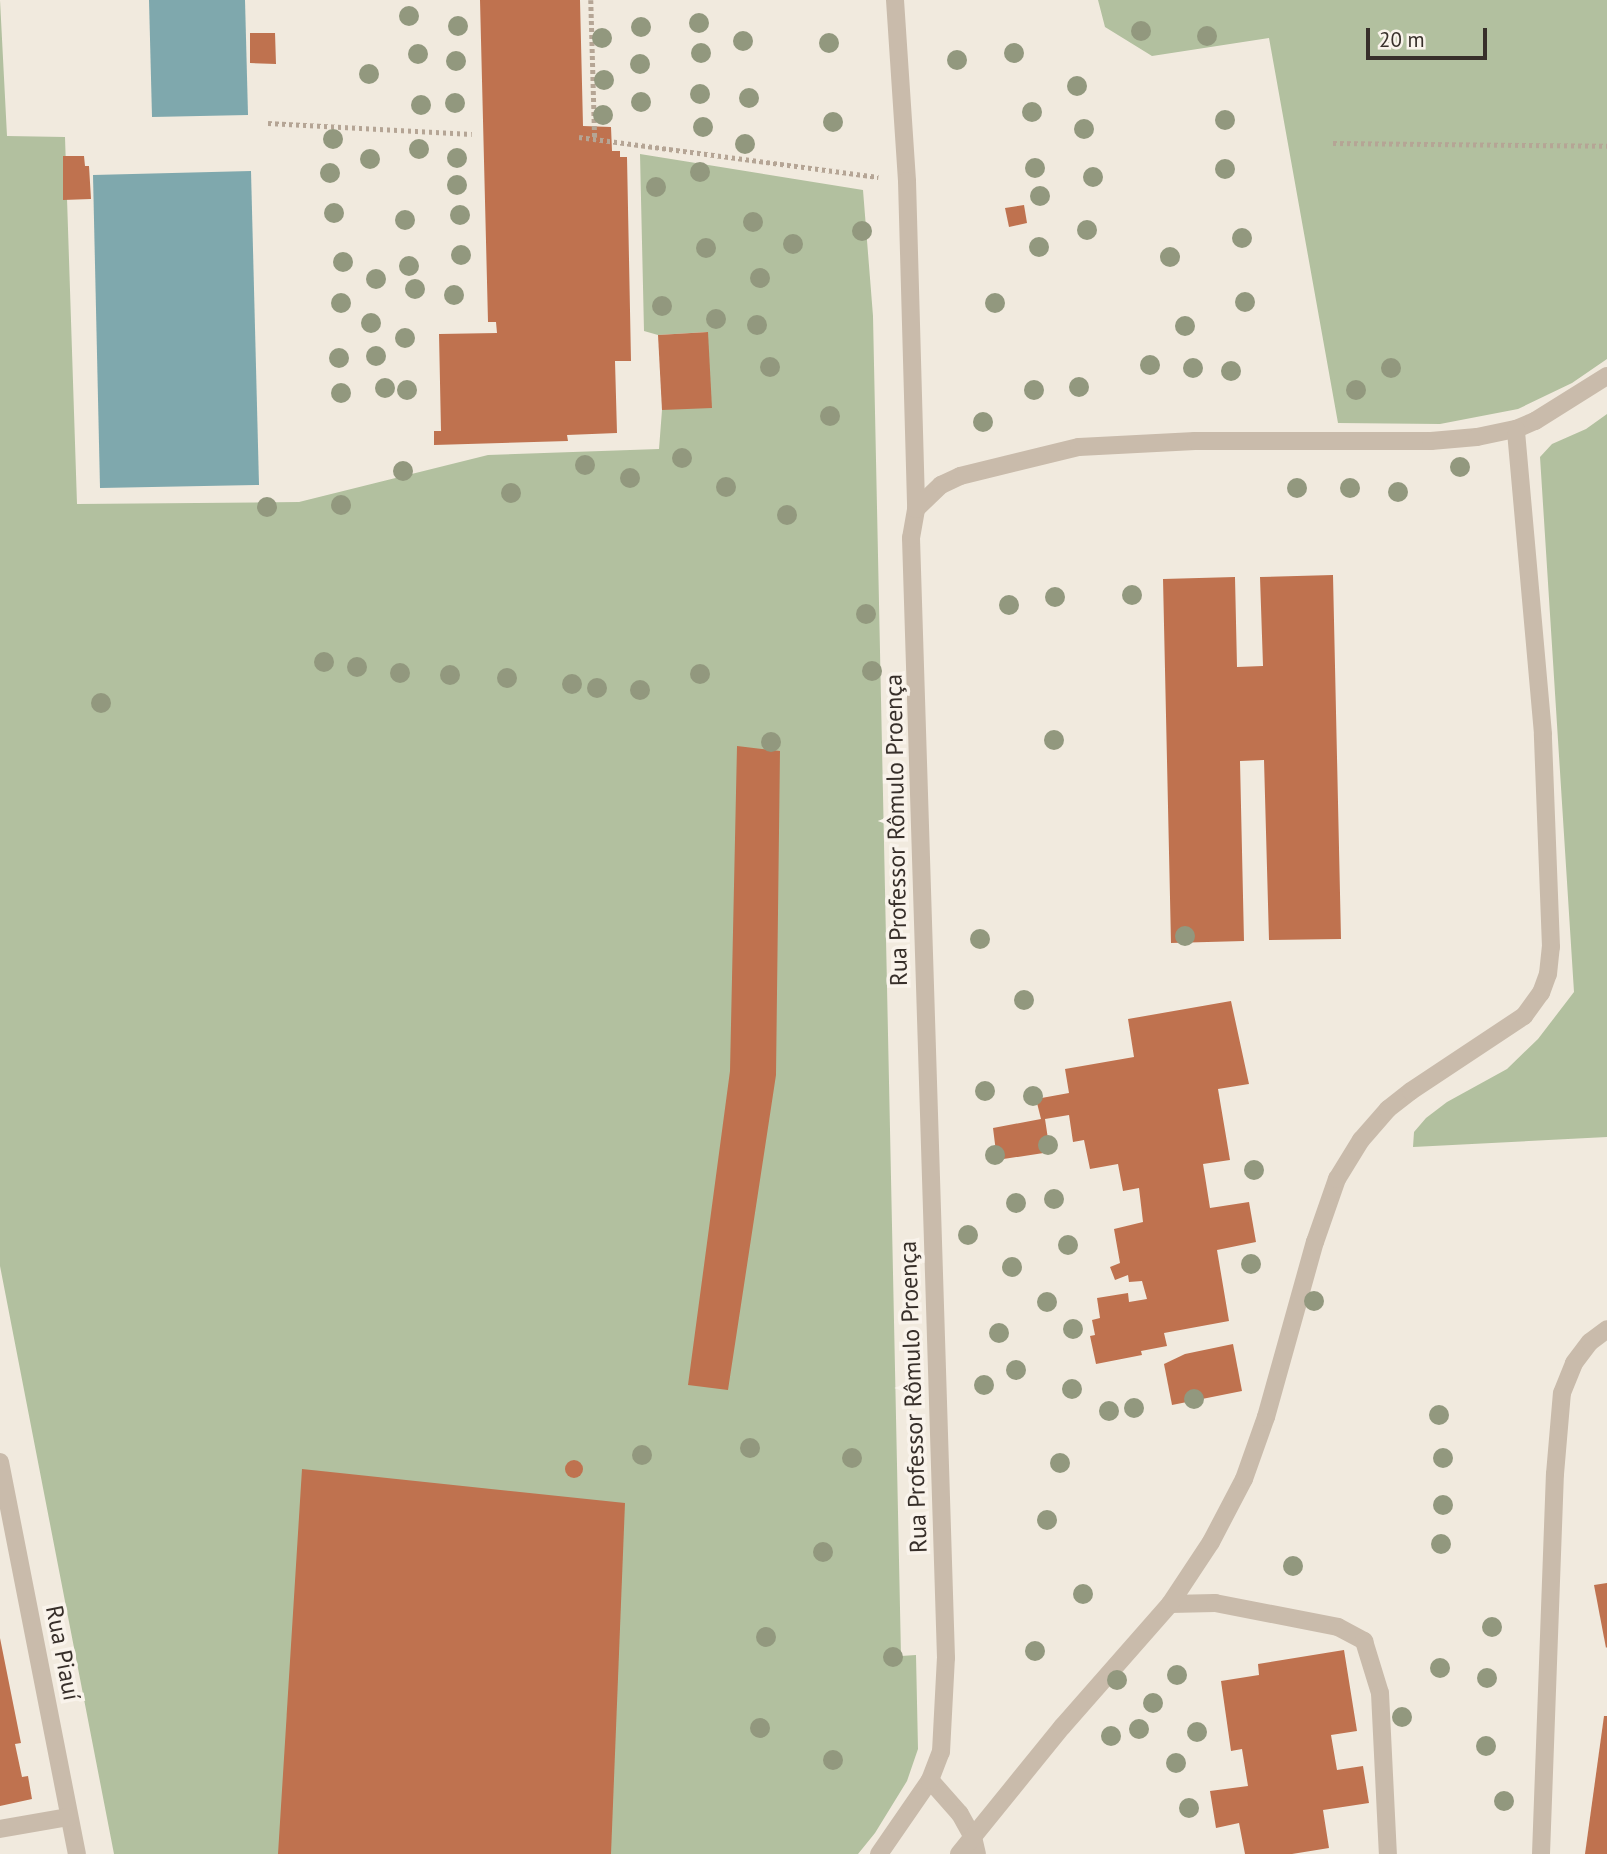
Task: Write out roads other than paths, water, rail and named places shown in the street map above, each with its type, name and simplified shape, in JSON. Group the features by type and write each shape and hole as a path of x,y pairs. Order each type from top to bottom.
{"street":[{"name":"Rua Professor Rômulo Proença","path":"879,1854 930,1780 941,1752 946,1658 911,538 916,509 907,181 895,0"},
{"path":"916,509 941,485 960,476 1079,447 1195,441 1431,441 1516,429 1565,405 1607,376"},
{"path":"959,1854 975,1846 1062,1727 1170,1604 1211,1542 1244,1479 1266,1417 1315,1242 1343,1169 1361,1140 1388,1109 1524,1016 1541,993 1548,974 1551,947 1543,734 1516,429"},
{"path":"1541,1854 1555,1474 1562,1393 1574,1363 1590,1342 1607,1329"},
{"name":"Rua Piauí","path":"0,1462 77,1854"},
{"path":"1170,1604 1215,1603 1243,1608 1338,1627 1364,1641 1380,1693 1388,1854"},
{"path":"930,1780 960,1814 975,1846"},
{"path":"0,1829 69,1817"}],"water":[{"path":"149,0 245,0 248,115 152,117"},
{"path":"251,171 259,485 100,488 93,175"}]}
